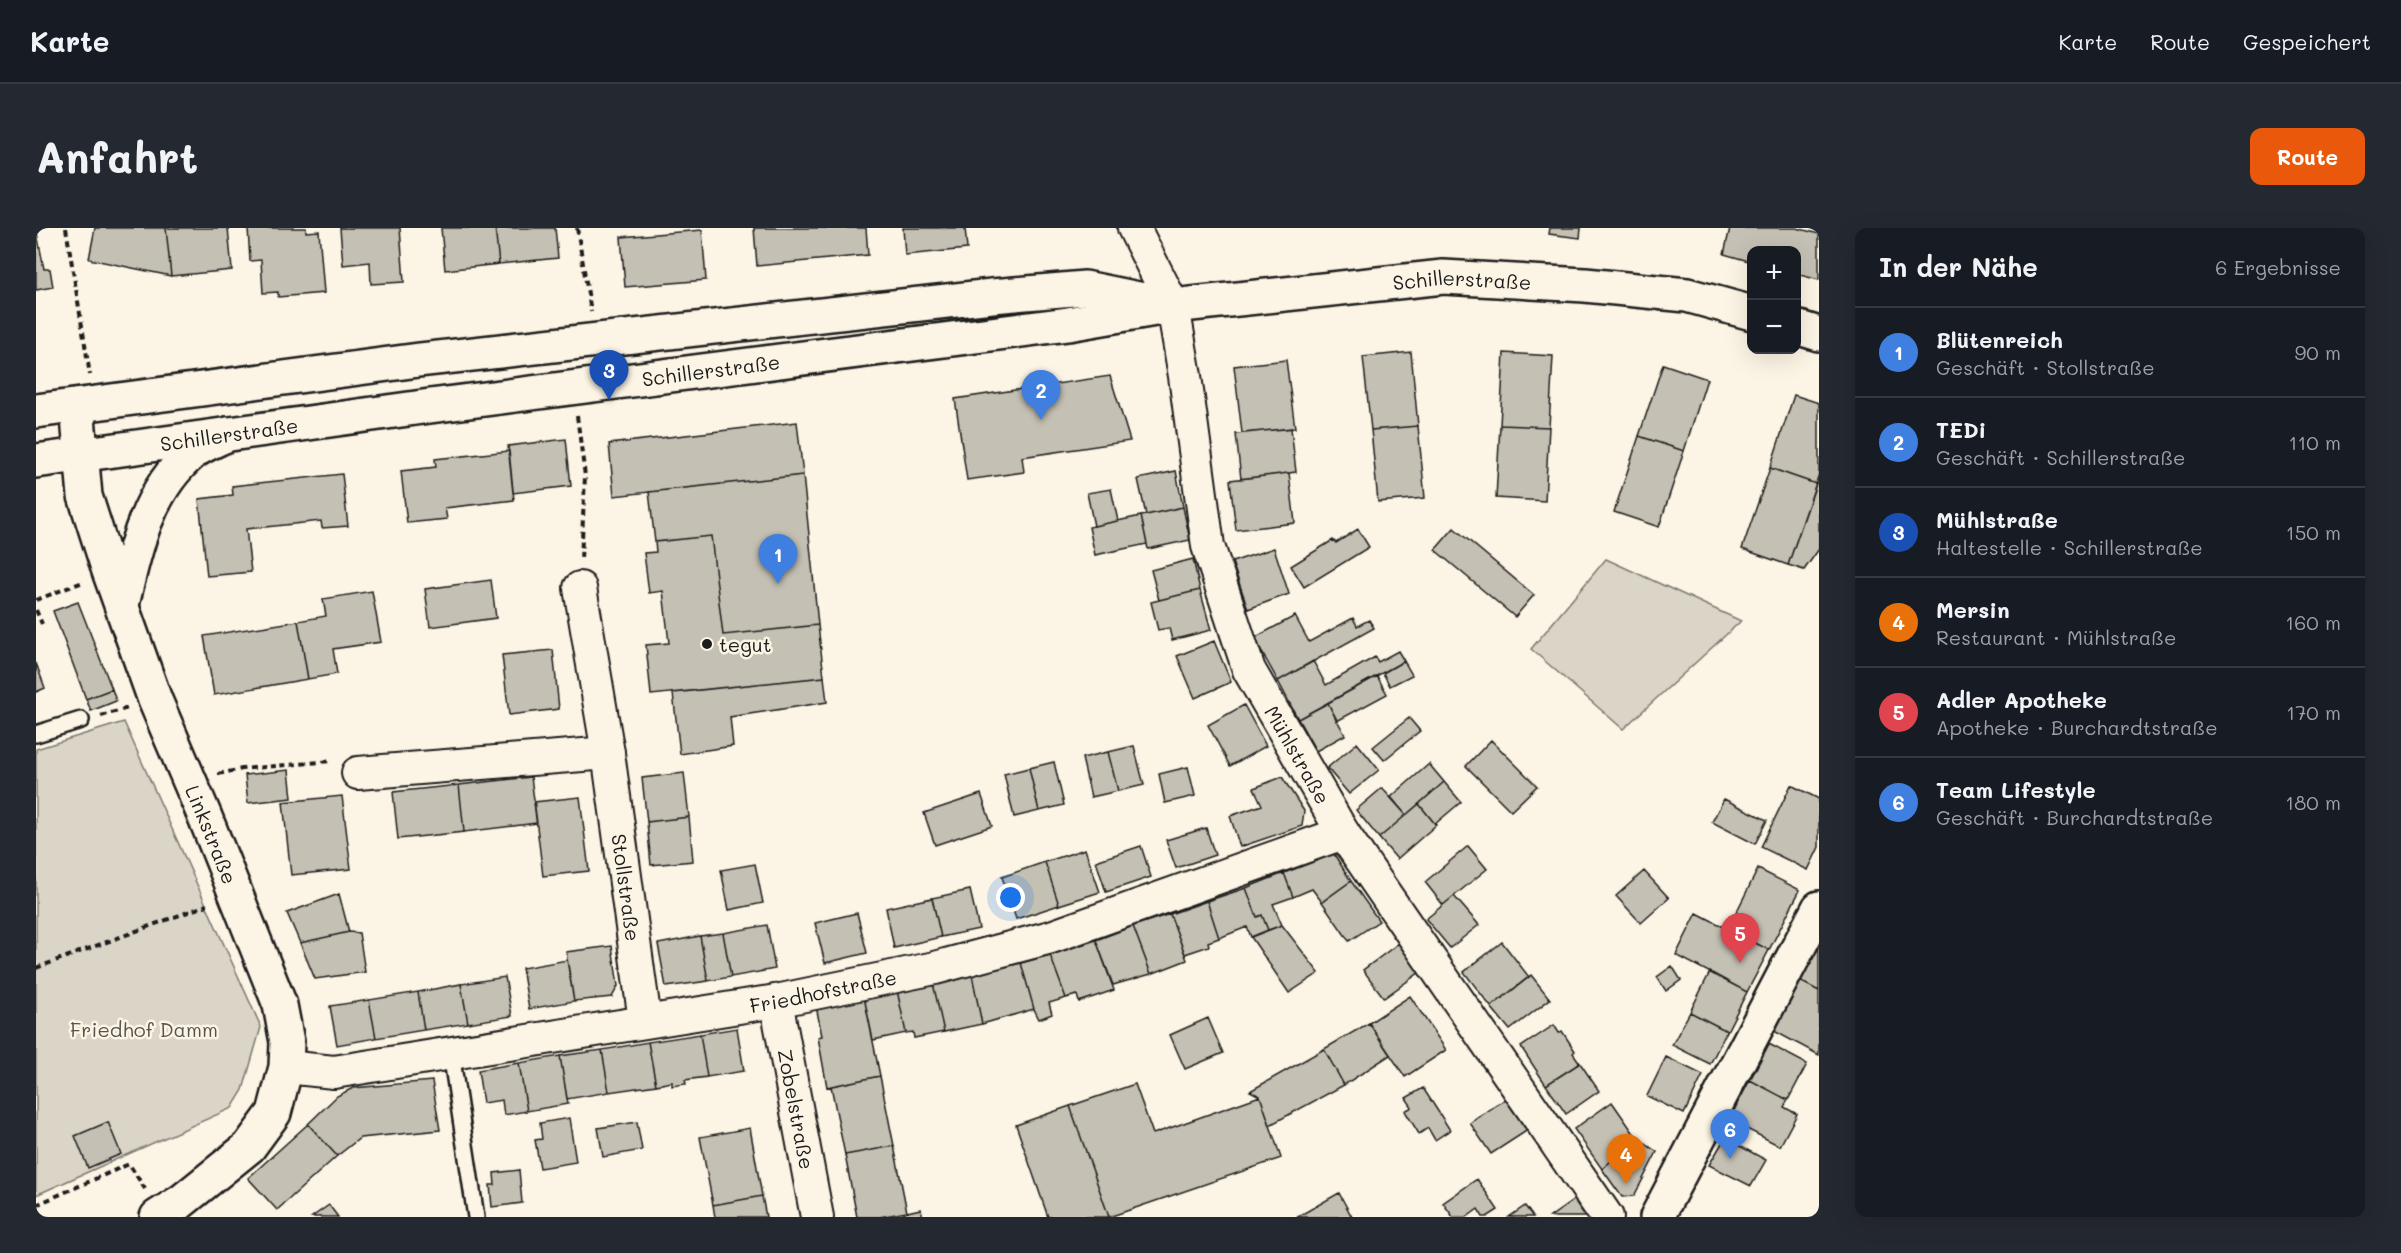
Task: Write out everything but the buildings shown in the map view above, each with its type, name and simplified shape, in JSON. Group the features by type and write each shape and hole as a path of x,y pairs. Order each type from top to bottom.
{"main road":[{"name":"Schillerstraße","path":"36,461 230,433 1068,324 1173,306 1443,277 1585,285 1687,295 1747,312"},
{"name":"Schillerstraße","path":"36,411 362,367 598,339 1085,288 1173,306"},
{"path":"1801,328 1819,334"},
{"name":"Linkstraße","path":"77,406 85,496 109,571 154,700 205,817 234,895 280,1005 287,1041 286,1066 274,1113 249,1147 173,1213"},
{"path":"122,605 139,538 170,475 192,453 230,433"},
{"path":"1657,1217 1819,908"}],"street":[{"name":"Mühlstraße","path":"1134,228 1173,306 1208,546 1249,670 1343,833 1607,1217"},
{"name":"Stollstraße","path":"580,588 608,753 645,1021"},
{"path":"358,773 608,753"},
{"name":"Friedhofstraße","path":"286,1066 334,1072 776,1001 935,968 1051,937 1343,833"},
{"name":"Zobelstraße","path":"776,1001 817,1217"}],"lane":[{"path":"36,734 81,720"},
{"path":"451,1053 476,1217"}],"path":[{"path":"66,228 90,375"},
{"path":"577,228 592,319 598,339"},
{"path":"580,441 585,476 580,588"},
{"path":"36,600 80,583"},
{"path":"36,610 42,624"},
{"path":"110,714 131,707"},
{"path":"188,780 242,769 330,760 358,773"},
{"path":"36,968 234,895"},
{"path":"36,1205 129,1164 173,1213"}],"green space":[{"path":"1606,559 1741,621 1623,729 1531,649"},
{"name":"Friedhof Damm","path":"124,722 261,1027 243,1090 232,1108 36,1195 36,749"}],"place":[{"name":"Mühlstraße","path":"609,400"},
{"name":"TEDi","path":"1041,420"},
{"name":"Blütenreich","path":"778,584"},
{"name":"tegut","path":"707,644"},
{"name":"Adler Apotheke","path":"1740,963"},
{"name":"Team Lifestyle","path":"1730,1159"},
{"name":"Mersin","path":"1626,1184"}]}
